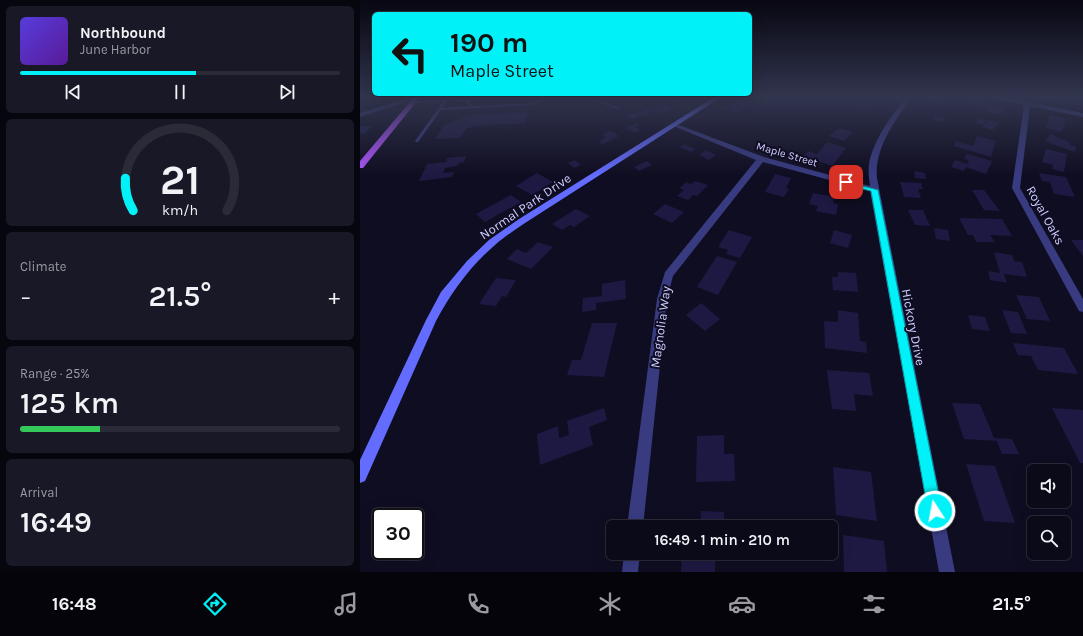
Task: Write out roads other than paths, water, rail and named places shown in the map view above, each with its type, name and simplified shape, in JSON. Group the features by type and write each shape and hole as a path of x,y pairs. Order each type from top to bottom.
{"main road":[{"path":"360,166 396,123"}],"street":[{"name":"Normal Park Drive","path":"360,476 431,320 445,295 470,263 492,242 522,221 678,123"},
{"name":"Hickory Drive","path":"893,123 874,158 872,171 874,190 947,572"},
{"name":"Royal Oaks","path":"1025,123 1016,188 1083,308"},
{"name":"Maple Street","path":"674,125 760,159 874,190"},
{"name":"Magnolia Way","path":"636,520 662,299 668,275 760,159"},
{"path":"630,572 631,560"}],"lane":[{"path":"417,141 430,123"}]}
